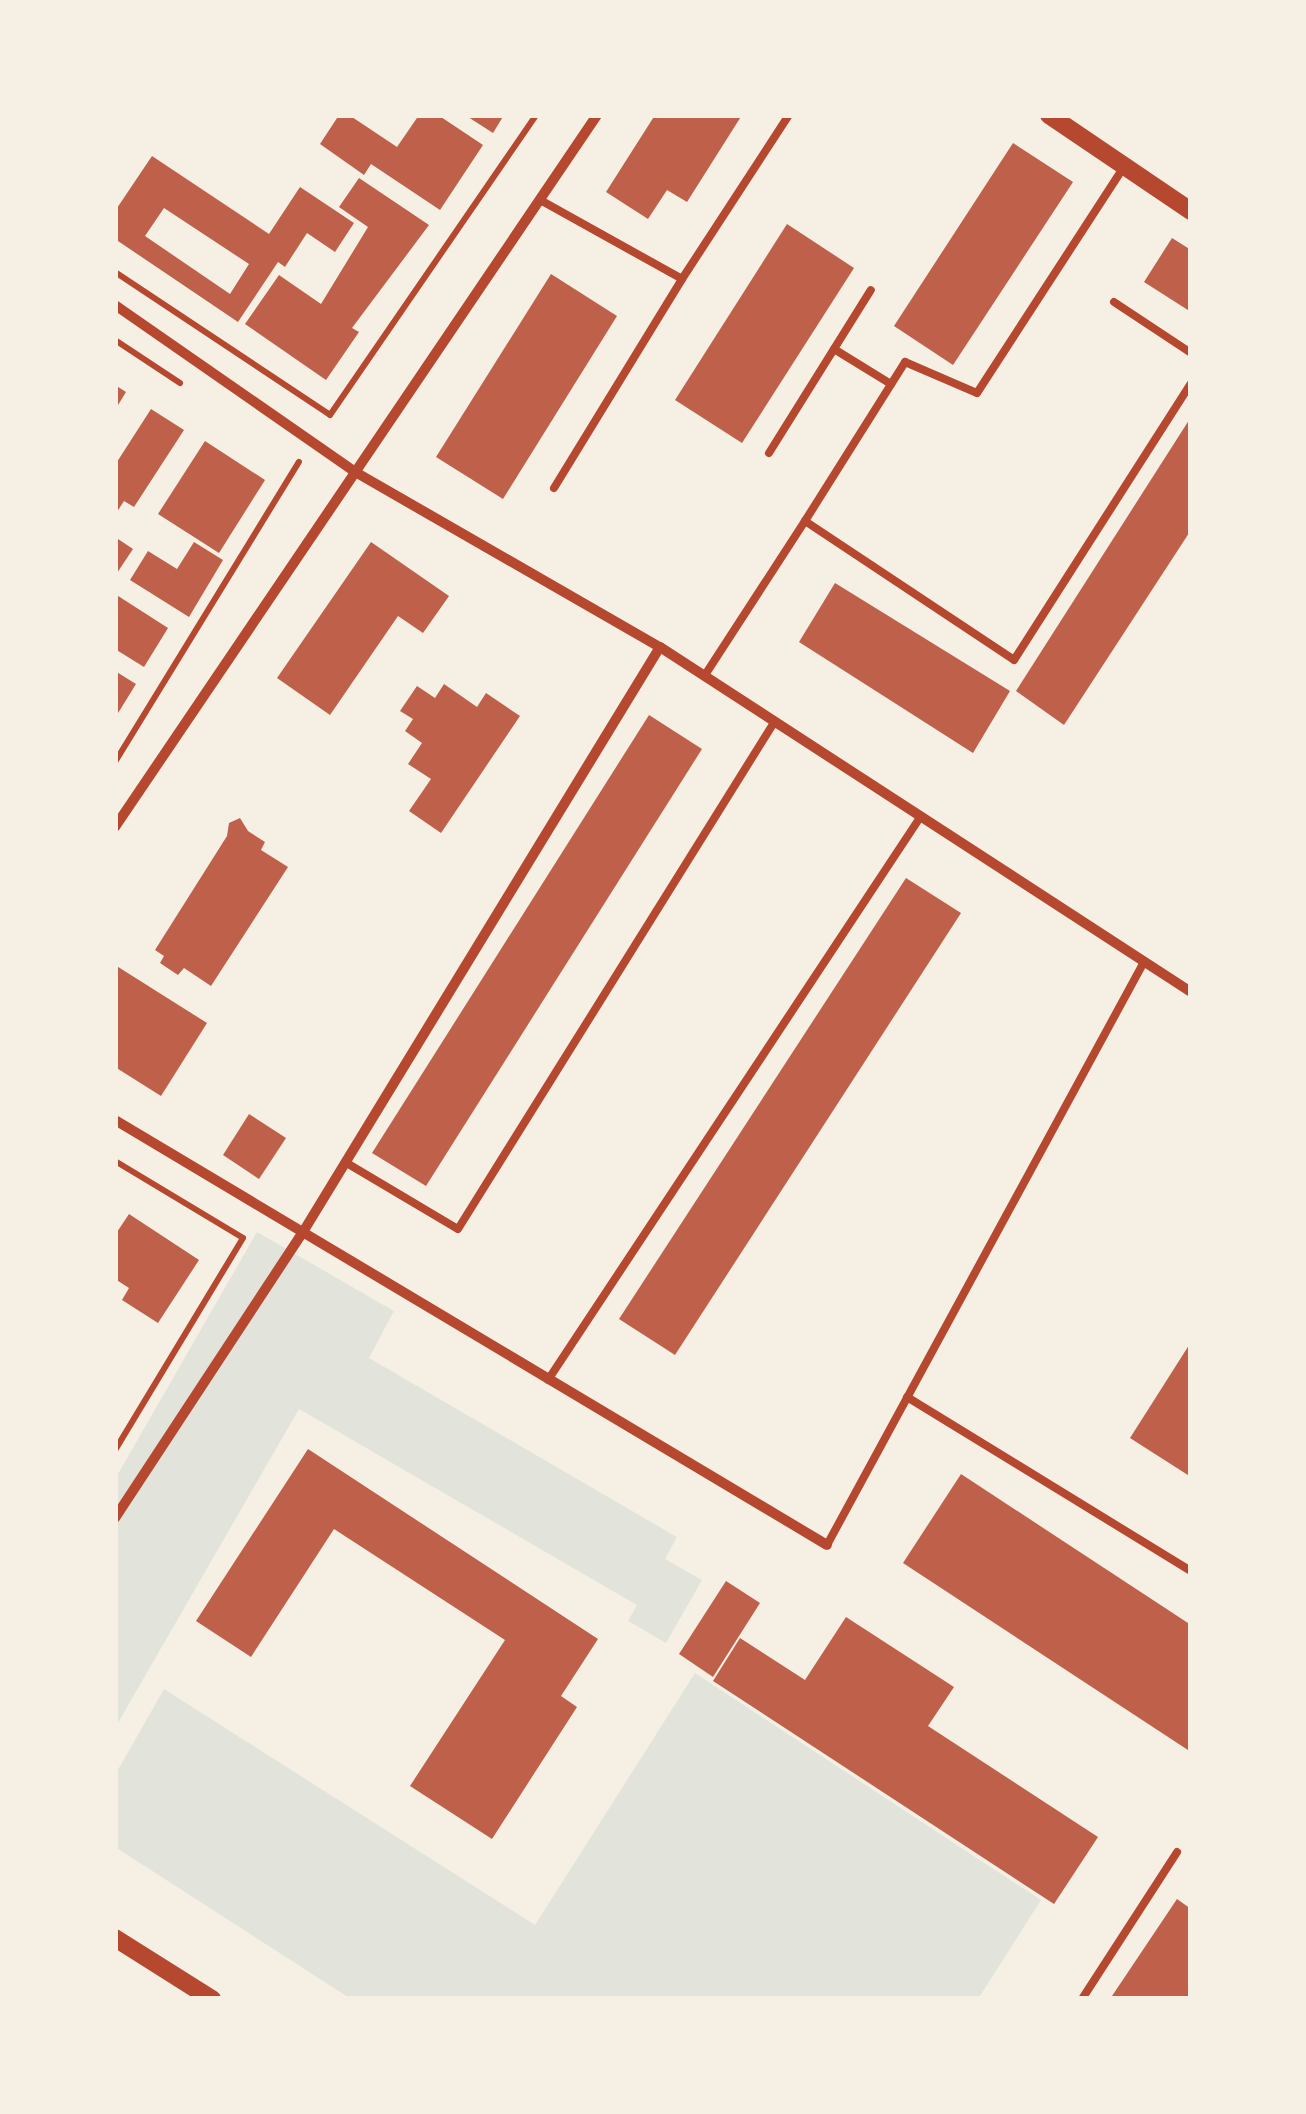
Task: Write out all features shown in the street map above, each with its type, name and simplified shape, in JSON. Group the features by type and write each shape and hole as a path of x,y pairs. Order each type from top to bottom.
{"street":[{"path":"115,827 597,115"},
{"path":"1050,115 1191,210"},
{"path":"115,305 357,473 660,646 1191,992"},
{"path":"115,1518 303,1232 660,646"},
{"path":"115,1120 827,1546"},
{"path":"115,1938 212,1999"}],"lane":[{"path":"554,488 682,279 789,115"},
{"path":"705,675 904,362 978,393 1125,166"},
{"path":"542,201 682,279"},
{"path":"769,453 871,290"},
{"path":"1114,302 1191,353"},
{"path":"834,349 891,384"},
{"path":"805,522 1014,660 1191,382"},
{"path":"344,1161 458,1229 775,721"},
{"path":"548,1380 921,816"},
{"path":"827,1546 1144,962"},
{"path":"907,1397 1191,1571"},
{"path":"1082,1999 1177,1852"}],"path":[{"path":"115,272 330,415 536,115"},
{"path":"115,340 192,391"},
{"path":"115,762 301,464 285,453"},
{"path":"115,1161 243,1238 115,1450"}],"shaded area":[{"path":"257,1232 394,1311 369,1358 677,1537 665,1559 702,1580 666,1643 628,1621 637,1605 299,1409 115,1728 115,1479"},
{"path":"695,1673 1041,1900 978,1999 351,1999 115,1847 115,1775 164,1689 535,1925"}],"building":[{"path":"339,115 349,115 397,147 419,115 438,115 483,145 440,210 371,164 364,175 320,144"},
{"path":"465,115 504,115 493,133"},
{"path":"655,115 742,115 687,202 667,190 648,219 606,192"},
{"path":"1013,143 1073,182 953,365 894,326"},
{"path":"152,156 269,234 300,187 354,223 335,252 307,233 285,267 278,262 238,322 115,239 115,211","holes":["164,208 249,264 230,294 145,236"]},
{"path":"359,178 429,225 352,328 359,332 326,380 245,324 279,275 321,304 368,227 339,207"},
{"path":"787,224 854,268 742,443 675,400"},
{"path":"1172,238 1191,250 1191,312 1144,282"},
{"path":"551,274 617,316 503,499 436,457"},
{"path":"115,385 126,392 115,410"},
{"path":"151,409 184,430 134,507 124,501 115,515 115,465"},
{"path":"1191,417 1191,530 1064,725 1016,691"},
{"path":"205,441 265,480 219,553 158,514"},
{"path":"115,537 133,549 115,576"},
{"path":"194,542 223,560 189,617 130,580 148,551 177,569"},
{"path":"371,542 449,596 423,633 398,616 330,715 277,678"},
{"path":"835,583 1010,691 973,753 799,642"},
{"path":"115,594 168,628 144,667 115,649"},
{"path":"115,671 136,684 115,718"},
{"path":"444,684 477,707 486,693 520,716 441,833 409,811 431,779 408,764 422,743 405,731 413,719 400,711 417,686 435,698"},
{"path":"649,715 702,749 426,1186 372,1153"},
{"path":"240,818 248,831 265,842 261,850 288,867 211,986 184,968 178,975 160,963 164,956 155,950 227,836 229,823"},
{"path":"906,878 961,913 675,1355 619,1319"},
{"path":"115,965 207,1023 161,1096 115,1067"},
{"path":"249,1114 286,1138 259,1179 223,1155"},
{"path":"129,1214 199,1260 158,1323 122,1300 129,1288 115,1279 115,1235"},
{"path":"1191,1342 1191,1477 1130,1438"},
{"path":"308,1449 598,1639 561,1696 577,1707 492,1839 410,1786 505,1640 334,1529 251,1657 196,1621"},
{"path":"961,1474 1191,1625 1191,1752 903,1563"},
{"path":"726,1581 760,1603 713,1677 679,1654"},
{"path":"846,1617 954,1687 928,1726 1098,1837 1054,1904 713,1681 740,1638 805,1680"},
{"path":"1177,1899 1191,1909 1191,1999 1110,1999"}]}
